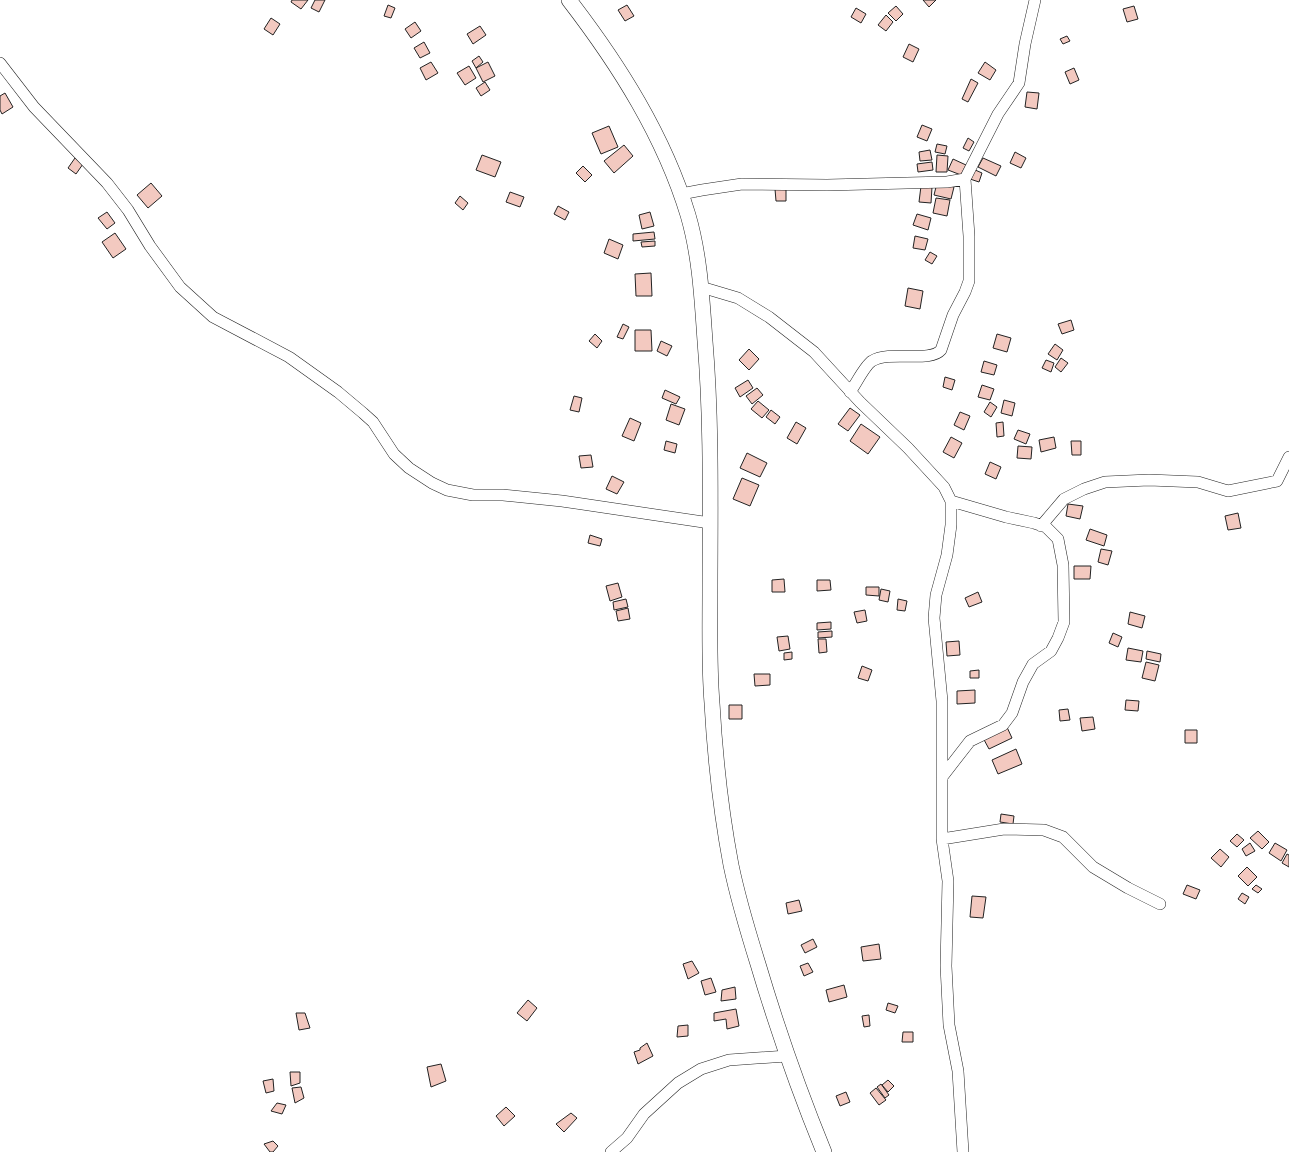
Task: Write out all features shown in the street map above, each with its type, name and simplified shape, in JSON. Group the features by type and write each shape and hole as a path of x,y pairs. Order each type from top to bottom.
{"main road":[{"path":"569,0 631,88 661,145 681,194 694,240 701,287 710,397 710,652 712,702 721,806 731,866 745,921 787,1056 824,1152"}],"street":[{"path":"850,392 865,368 872,360 897,355 928,356 941,350 953,315 965,292 969,280 969,236 965,179 998,114 1019,83 1025,44 1035,0"},
{"path":"0,63 34,107 107,184 128,210 150,246 180,287 213,317 289,357 332,387 373,422 394,454 409,468 432,483 447,490 473,494 503,495 562,501 710,523"},
{"path":"681,194 742,184 827,185 940,182 965,179"},
{"path":"701,287 738,298 769,317 814,352 850,392 908,448 944,487 951,501 951,525 947,554 936,594 934,618 942,700 942,839 948,881 946,966 949,1026 958,1071 963,1152"},
{"path":"1041,526 1064,499 1084,489 1105,482 1149,480 1198,482 1228,491 1277,481 1289,458"},
{"path":"942,777 970,741 1003,725 1012,713 1023,682 1033,664 1051,650 1058,638 1064,622 1063,565 1058,539 1046,527 951,501"},
{"path":"942,839 1004,829 1044,830 1063,837 1093,867 1128,888 1160,904"},
{"path":"611,1152 627,1138 644,1114 678,1083 701,1069 729,1060 787,1056"}],"building":[{"path":"292,0 308,0 301,9 291,2"},
{"path":"315,0 325,0 319,12 311,8"},
{"path":"923,0 936,0 929,7"},
{"path":"388,5 395,8 391,18 384,16"},
{"path":"627,5 634,16 625,21 618,10"},
{"path":"896,6 903,14 896,21 888,13"},
{"path":"1134,6 1138,19 1127,22 1123,9"},
{"path":"856,8 866,14 861,23 851,17"},
{"path":"886,15 893,22 886,31 878,25"},
{"path":"271,18 280,24 273,35 264,29"},
{"path":"415,22 421,31 411,38 405,29"},
{"path":"480,26 486,35 473,44 467,34"},
{"path":"1067,36 1070,41 1063,44 1060,39"},
{"path":"424,42 430,53 420,58 414,48"},
{"path":"909,44 919,49 913,62 903,57"},
{"path":"479,56 483,62 476,68 472,61"},
{"path":"431,62 438,73 426,80 420,68"},
{"path":"488,62 495,76 483,82 476,68"},
{"path":"985,62 996,70 990,80 978,73"},
{"path":"469,66 476,78 465,85 457,73"},
{"path":"1074,68 1079,80 1070,84 1065,72"},
{"path":"971,79 978,83 968,102 962,99"},
{"path":"485,82 490,90 481,96 476,88"},
{"path":"1027,92 1039,93 1037,109 1025,107"},
{"path":"5,93 13,107 2,114 0,110 0,96"},
{"path":"922,125 932,129 927,141 917,137"},
{"path":"609,126 618,147 601,154 592,133"},
{"path":"968,138 974,142 969,151 963,148"},
{"path":"937,144 947,146 945,154 935,152"},
{"path":"624,145 633,156 614,173 604,161"},
{"path":"930,150 932,160 920,161 919,152"},
{"path":"1015,152 1026,158 1021,168 1010,163"},
{"path":"482,155 501,162 495,177 476,170"},
{"path":"937,155 948,156 947,172 936,172"},
{"path":"75,158 83,164 76,174 68,168"},
{"path":"983,158 1001,166 996,176 978,167"},
{"path":"953,159 966,165 961,175 948,170"},
{"path":"932,162 933,170 918,172 917,164"},
{"path":"583,166 592,175 585,182 576,173"},
{"path":"973,169 982,173 979,182 970,179"},
{"path":"151,183 162,196 148,208 137,195"},
{"path":"937,183 954,187 951,199 934,195"},
{"path":"921,186 932,187 931,203 919,202"},
{"path":"786,188 786,201 776,201 775,189"},
{"path":"510,192 524,197 520,207 506,202"},
{"path":"460,196 468,203 463,210 455,203"},
{"path":"936,198 950,200 947,216 933,213"},
{"path":"558,206 569,212 565,220 554,214"},
{"path":"107,212 115,223 107,229 98,218"},
{"path":"650,212 654,226 642,229 639,215"},
{"path":"917,214 931,218 928,230 913,225"},
{"path":"654,232 655,239 633,241 633,234"},
{"path":"115,233 126,249 113,258 102,242"},
{"path":"915,236 928,239 925,250 913,248"},
{"path":"609,239 623,245 618,259 604,253"},
{"path":"655,241 655,246 642,247 641,242"},
{"path":"930,252 937,256 932,264 925,260"},
{"path":"651,273 652,296 636,296 635,274"},
{"path":"908,288 923,291 920,309 905,306"},
{"path":"1071,320 1074,330 1062,334 1058,324"},
{"path":"623,324 629,327 623,339 617,337"},
{"path":"635,330 651,330 652,351 635,351"},
{"path":"595,334 602,341 597,348 589,341"},
{"path":"997,334 1011,338 1007,352 993,348"},
{"path":"661,341 672,346 667,356 657,351"},
{"path":"1055,344 1063,350 1057,360 1048,354"},
{"path":"749,349 759,359 749,370 739,360"},
{"path":"1061,358 1068,363 1061,372 1055,367"},
{"path":"1046,360 1054,363 1051,372 1042,368"},
{"path":"984,361 997,365 994,375 981,372"},
{"path":"945,377 955,380 952,390 943,387"},
{"path":"748,380 753,388 740,397 735,388"},
{"path":"982,385 994,389 990,400 978,397"},
{"path":"757,388 763,395 752,404 746,396"},
{"path":"665,390 680,397 676,404 662,398"},
{"path":"574,396 582,398 579,412 570,410"},
{"path":"1004,400 1015,403 1012,416 1001,413"},
{"path":"758,401 769,410 762,418 751,409"},
{"path":"990,402 997,407 991,417 984,412"},
{"path":"671,404 685,409 679,425 666,420"},
{"path":"850,408 860,415 848,431 838,424"},
{"path":"771,410 780,417 775,424 766,417"},
{"path":"960,412 970,416 964,430 954,425"},
{"path":"630,418 641,423 634,441 622,436"},
{"path":"796,422 806,428 797,444 787,438"},
{"path":"1003,422 1004,436 997,437 996,423"},
{"path":"861,424 880,437 868,454 850,441"},
{"path":"1018,430 1030,434 1026,444 1014,439"},
{"path":"951,437 962,443 954,458 943,452"},
{"path":"1054,437 1056,448 1041,452 1039,440"},
{"path":"666,441 677,444 675,453 664,450"},
{"path":"1071,441 1081,441 1081,455 1072,455"},
{"path":"1018,446 1032,447 1031,459 1017,458"},
{"path":"747,453 767,463 760,477 740,468"},
{"path":"591,455 593,467 581,468 579,456"},
{"path":"990,462 1001,467 996,479 985,474"},
{"path":"612,476 624,482 617,494 606,489"},
{"path":"742,478 759,485 750,506 733,499"},
{"path":"1068,504 1083,506 1080,519 1066,516"},
{"path":"1238,513 1241,528 1228,530 1225,516"},
{"path":"1090,529 1107,535 1104,546 1086,540"},
{"path":"590,535 602,539 600,546 588,543"},
{"path":"1101,549 1112,551 1108,565 1098,562"},
{"path":"1074,566 1091,566 1090,579 1074,579"},
{"path":"784,579 785,592 772,592 772,580"},
{"path":"817,580 830,580 831,590 817,591"},
{"path":"618,583 622,597 610,601 606,586"},
{"path":"866,587 879,587 879,596 866,595"},
{"path":"881,589 890,591 888,602 879,600"},
{"path":"978,592 982,602 969,607 965,598"},
{"path":"626,599 628,607 614,610 613,602"},
{"path":"898,599 907,601 905,611 897,610"},
{"path":"628,608 630,619 618,621 616,611"},
{"path":"865,610 867,621 857,623 854,612"},
{"path":"1130,612 1145,616 1142,628 1128,624"},
{"path":"831,622 831,629 817,630 817,623"},
{"path":"832,631 832,637 818,638 818,632"},
{"path":"1113,633 1122,637 1118,647 1109,643"},
{"path":"788,636 790,649 779,651 777,637"},
{"path":"818,639 826,639 827,652 819,653"},
{"path":"959,641 960,655 947,656 946,642"},
{"path":"1128,648 1143,651 1141,662 1126,660"},
{"path":"1147,651 1161,654 1160,662 1146,659"},
{"path":"792,652 792,659 784,660 784,653"},
{"path":"1146,662 1159,665 1155,681 1142,678"},
{"path":"862,666 872,670 868,681 858,678"},
{"path":"979,670 979,678 970,678 970,671"},
{"path":"754,674 770,674 770,685 755,686"},
{"path":"975,690 975,703 957,704 957,691"},
{"path":"1126,700 1139,701 1138,711 1125,710"},
{"path":"729,705 742,705 742,719 729,719"},
{"path":"1068,709 1070,720 1060,721 1059,710"},
{"path":"1093,717 1095,729 1082,731 1080,718"},
{"path":"1006,725 1012,738 989,749 982,736"},
{"path":"1185,730 1197,730 1197,743 1185,743"},
{"path":"1016,749 1022,764 998,774 992,760"},
{"path":"1001,814 1014,816 1013,824 1000,822"},
{"path":"1258,831 1269,842 1262,849 1250,838"},
{"path":"1237,834 1244,840 1237,847 1230,841"},
{"path":"1250,843 1255,851 1246,856 1242,849"},
{"path":"1275,843 1287,850 1281,861 1269,853"},
{"path":"1220,849 1229,857 1221,867 1211,858"},
{"path":"1287,854 1289,855 1289,867 1282,863"},
{"path":"1247,867 1257,877 1248,886 1238,876"},
{"path":"1187,885 1200,890 1196,899 1183,894"},
{"path":"1256,885 1262,889 1258,893 1252,889"},
{"path":"1242,893 1249,897 1245,904 1238,899"},
{"path":"972,896 986,897 983,918 970,917"},
{"path":"799,900 802,911 788,914 786,903"},
{"path":"813,939 817,947 805,953 801,945"},
{"path":"879,944 881,959 863,961 861,947"},
{"path":"692,961 699,973 688,979 683,964"},
{"path":"808,963 813,972 804,976 800,966"},
{"path":"711,978 716,992 705,995 701,981"},
{"path":"844,985 847,997 829,1002 826,990"},
{"path":"735,987 736,999 721,1001 722,990"},
{"path":"528,1000 537,1008 527,1021 517,1013"},
{"path":"888,1003 898,1006 895,1013 886,1010"},
{"path":"736,1009 739,1026 727,1029 726,1019 714,1021 714,1013"},
{"path":"296,1013 305,1013 310,1028 299,1030"},
{"path":"869,1015 870,1026 864,1027 862,1016"},
{"path":"688,1025 688,1036 677,1037 678,1026"},
{"path":"903,1032 913,1032 913,1042 902,1042"},
{"path":"647,1043 653,1056 638,1064 634,1052 640,1050 640,1048"},
{"path":"441,1064 446,1081 431,1087 427,1067"},
{"path":"290,1072 300,1072 300,1083 291,1086"},
{"path":"273,1079 274,1091 266,1093 263,1081"},
{"path":"888,1080 894,1086 888,1092 882,1085"},
{"path":"881,1084 889,1095 885,1098 877,1087"},
{"path":"301,1087 304,1098 295,1103 292,1088"},
{"path":"876,1088 886,1100 879,1105 870,1093"},
{"path":"846,1092 850,1102 840,1106 836,1096"},
{"path":"277,1103 286,1105 282,1114 271,1111"},
{"path":"506,1107 515,1116 504,1126 496,1116"},
{"path":"571,1113 577,1118 564,1132 556,1124"},
{"path":"273,1141 278,1146 273,1152 270,1152 264,1144"}]}
